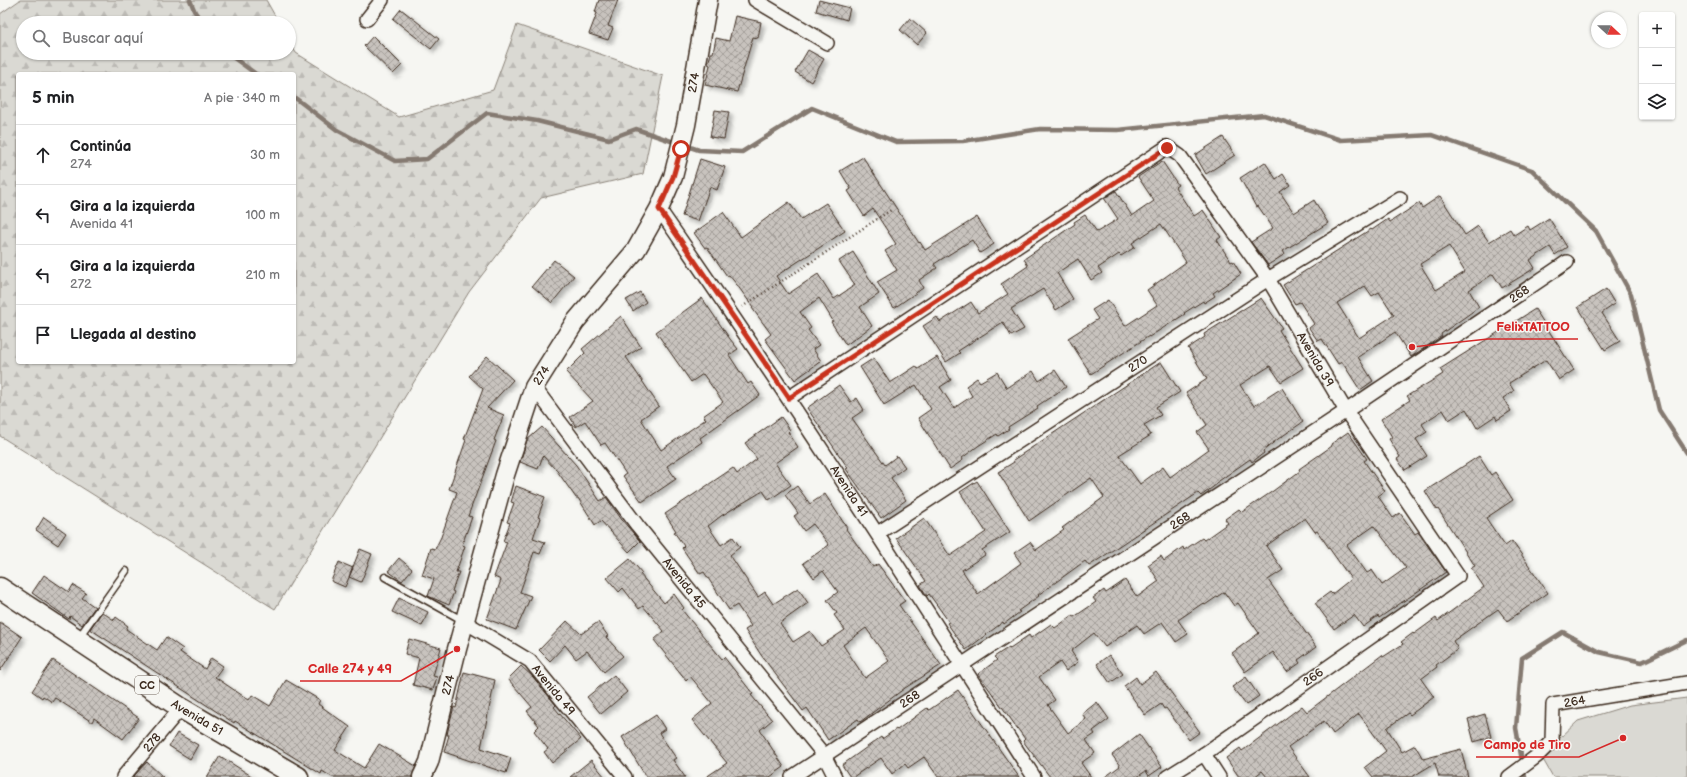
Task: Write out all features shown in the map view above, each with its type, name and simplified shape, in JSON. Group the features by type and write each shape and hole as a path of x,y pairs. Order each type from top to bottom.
{"main road":[{"name":"Avenida 51","path":"0,588 181,708 298,777"}],"street":[{"path":"368,19 382,0"},
{"name":"274","path":"422,777 429,762 457,649 505,475 534,388 576,322 636,250 659,209 673,177 681,149 708,0"},
{"path":"755,0 827,43"},
{"name":"Avenida 39","path":"789,398 1167,148 1180,156 1268,279 1346,411 1458,576"},
{"name":"270","path":"878,533 1268,279 1400,198"},
{"name":"Avenida 41","path":"659,209 789,398 878,533 1034,777"},
{"name":"268","path":"792,777 1346,411 1568,262"},
{"name":"Avenida 45","path":"534,388 637,525 824,755 835,777"},
{"name":"266","path":"1167,777 1204,754 1458,576"},
{"name":"Avenida 49","path":"465,622 530,661 625,777"},
{"name":"264","path":"1509,777 1537,756 1552,741 1553,705 1687,683"},
{"name":"278","path":"123,777 181,708"},
{"path":"1204,754 1219,777"}],"lane":[{"path":"78,639 126,571"},
{"path":"385,577 465,622"}],"path":[{"path":"732,314 891,210"}],"green space":[{"path":"20,0 266,0 275,16 16,16 16,60 296,60 296,53 399,117 493,90 517,25 663,76 643,174 541,198 469,292 275,609 0,436 0,14"},
{"path":"1687,698 1687,777 1553,777 1541,756 1578,721 1630,705"}],"building":[{"path":"599,0 618,0 608,26 613,28 608,40 589,34 597,13 595,12"},
{"path":"819,0 850,8 847,20 816,11"},
{"path":"401,9 439,39 431,49 393,19"},
{"path":"735,16 761,22 758,38 753,37 737,92 705,85 710,65 708,64 711,53 713,53 716,38 729,41"},
{"path":"910,18 927,33 917,45 900,30"},
{"path":"373,36 402,65 393,74 364,46"},
{"path":"808,50 824,59 811,82 795,72"},
{"path":"715,110 729,112 724,139 710,137"},
{"path":"1223,137 1235,155 1206,174 1195,155"},
{"path":"863,157 925,250 977,217 994,244 980,253 972,240 934,264 937,268 919,280 923,288 894,308 877,282 897,270 885,251 896,244 873,209 864,216 848,191 851,189 840,171"},
{"path":"700,159 725,167 717,190 710,187 698,221 682,216"},
{"path":"1162,161 1178,185 1175,187 1194,216 1203,210 1221,237 1217,240 1231,262 1233,261 1241,274 1213,293 1215,296 1204,303 1203,301 1091,374 1068,338 1098,319 1092,310 1108,300 1125,326 1157,305 1147,290 1186,262 1161,224 1132,243 1135,247 1121,256 1119,254 1098,268 1102,273 1091,280 1078,259 1057,273 1073,299 1056,310 1043,289 1011,309 1024,329 1011,336 1003,322 958,351 960,353 946,362 923,326 937,317 940,322 971,302 978,313 1008,294 1001,284 1028,266 1024,259 1075,224 1074,222 1085,215 1097,232 1118,219 1104,198 1116,191 1132,216 1154,201 1138,177"},
{"path":"1265,162 1276,179 1283,174 1290,185 1280,192 1294,213 1314,200 1328,223 1283,251 1285,254 1268,265 1251,242 1273,228 1258,206 1256,207 1240,178"},
{"path":"1440,196 1465,235 1478,226 1489,242 1510,229 1514,235 1528,226 1530,230 1549,218 1567,247 1555,255 1550,247 1530,260 1535,268 1502,288 1493,274 1469,290 1479,307 1441,334 1442,336 1411,357 1395,332 1358,357 1373,381 1360,390 1342,362 1338,364 1322,339 1318,341 1309,328 1314,324 1300,302 1295,304 1283,285 1388,219 1390,222 1419,203 1422,208","holes":["1449,246 1465,272 1436,290 1420,264","1365,286 1372,296 1379,292 1394,315 1359,338 1337,303"]},
{"path":"789,202 801,219 826,203 845,231 776,276 788,294 818,274 834,299 855,285 839,261 853,252 879,294 860,307 872,326 846,345 831,322 833,321 819,298 800,312 811,328 808,330 819,345 813,349 821,361 795,380 765,339 771,334 752,308 753,307 729,275 727,276 707,247 705,248 694,233 723,212 741,237"},
{"path":"554,260 574,276 552,303 532,286"},
{"path":"1606,289 1615,304 1602,313 1620,341 1605,350 1578,307"},
{"path":"640,292 646,302 633,311 626,300"},
{"path":"702,298 738,349 729,355 748,384 751,382 760,395 700,438 702,442 667,466 676,479 642,502 623,476 626,474 605,443 601,445 585,421 576,427 570,417 593,401 566,372 585,353 582,349 621,316 641,347 626,357 659,406 641,419 661,450 706,419 703,416 723,402 703,374 691,382 656,332"},
{"path":"1261,298 1282,328 1279,330 1303,368 1281,382 1270,366 1240,385 1254,406 1282,388 1303,422 1278,439 1263,451 1264,453 1252,462 1250,459 1216,483 1217,484 1201,496 1198,493 1089,566 1085,561 1038,595 1039,596 1018,611 1020,612 1004,624 1003,622 966,650 947,623 949,622 929,594 927,596 920,585 926,581 896,538 924,518 950,556 986,532 960,492 977,481 1010,532 982,550 985,555 962,570 978,594 1021,563 1014,553 1030,542 1036,550 1064,530 1062,528 1104,497 1091,478 1029,521 998,472 1014,462 1013,460 1161,362 1180,392 1156,407 1161,415 1144,425 1151,435 1119,455 1140,484 1163,467 1170,477 1209,449 1197,432 1207,425 1186,393 1207,379 1188,348 1205,337 1204,334"},
{"path":"1535,309 1574,370 1559,380 1546,360 1509,383 1514,391 1503,398 1511,411 1497,420 1495,416 1477,428 1466,409 1449,420 1443,410 1422,424 1427,432 1416,439 1427,456 1405,470 1397,459 1400,457 1389,439 1392,437 1381,419 1410,400 1407,396 1443,374 1440,369"},
{"path":"487,356 513,380 487,408 504,415 468,516 472,517 462,545 465,546 456,572 459,572 449,605 428,596 434,579 422,575 431,548 435,549 441,537 457,492 449,489 466,440 464,439 483,389 469,376"},
{"path":"937,357 951,380 940,387 954,408 972,396 966,386 977,378 980,382 997,372 1007,388 1033,371 1039,381 1055,370 1066,387 1037,406 1038,408 1008,427 1009,429 998,436 997,434 978,446 962,458 963,460 950,469 918,418 931,409 916,385 884,405 860,367 874,358 890,383 916,366 918,369"},
{"path":"839,385 851,402 857,398 864,410 852,418 885,465 897,456 905,467 891,478 906,500 881,518 846,469 848,468 807,408"},
{"path":"781,417 790,430 788,432 798,447 775,463 791,485 769,500 763,491 721,516 708,526 721,545 733,537 740,547 730,555 758,597 765,592 773,604 798,588 808,603 780,623 793,642 810,631 821,646 845,630 834,615 837,613 827,600 838,592 823,571 814,578 803,563 829,545 813,524 804,531 794,516 798,513 785,495 797,486 810,504 825,494 847,528 846,529 873,567 878,564 905,601 899,605 941,665 905,688 860,722 858,719 828,740 807,708 803,711 761,655 745,630 751,626 737,605 729,610 704,572 700,574 682,548 684,546 674,532 676,531 665,514 733,468 737,474 757,459 745,443","holes":["866,628 889,661 865,678 843,645"]},
{"path":"542,427 576,465 600,501 606,497 622,520 640,541 629,552 601,521 595,525 578,498 576,498 555,468 543,456 538,469 520,462 527,440"},
{"path":"1348,432 1367,459 1364,461 1385,491 1378,496 1393,518 1400,513 1415,534 1418,532 1446,572 1379,618 1378,616 1363,627 1354,615 1334,629 1315,603 1330,592 1332,594 1351,579 1317,531 1315,532 1305,518 1266,546 1283,570 1268,580 1316,647 1298,660 1300,663 1287,672 1273,652 1245,672 1232,653 1259,633 1238,603 1234,606 1224,592 1205,605 1203,603 1178,620 1188,634 1176,642 1162,622 1144,634 1137,625 1105,647 1094,633 1071,651 1078,662 1066,671 1060,662 1039,677 1055,700 1048,705 1068,733 1086,719 1082,714 1097,702 1109,719 1093,731 1095,734 1086,740 1095,753 1081,763 1091,777 1050,777 1023,741 1025,739 978,674 997,660 994,657 1029,635 1031,638 1051,624 1055,628 1073,615 1074,617 1096,602 1093,598 1104,590 1106,593 1125,580 1137,597 1159,581 1148,565 1161,556 1164,561 1183,547 1184,550 1202,538 1204,540 1228,523 1225,519 1239,509 1242,512 1273,491 1300,471 1299,469 1332,446 1331,444","holes":["1374,526 1406,568 1382,585 1372,570 1367,573 1347,545"]},
{"path":"1479,456 1491,475 1495,472 1513,500 1486,518 1505,546 1512,541 1548,593 1507,621 1498,609 1453,641 1458,649 1436,665 1437,667 1421,679 1434,697 1410,715 1408,713 1387,728 1402,752 1415,745 1423,759 1461,749 1468,777 1439,777 1435,763 1412,777 1373,777 1365,767 1386,751 1359,714 1333,734 1324,721 1288,747 1310,777 1267,777 1262,771 1254,777 1239,777 1226,758 1240,748 1242,751 1302,706 1307,712 1382,655 1383,657 1403,644 1401,642 1413,633 1414,634 1436,618 1438,621 1484,587 1471,568 1475,566 1425,491"},
{"path":"516,486 545,497 533,538 545,542 540,554 534,552 520,592 531,596 516,630 487,619 501,580 494,577 507,542 503,541 510,523 507,522 514,503 511,502"},
{"path":"44,517 66,533 58,545 36,530"},
{"path":"360,549 372,554 361,582 349,577"},
{"path":"399,558 412,569 402,581 388,571"},
{"path":"630,559 642,573 640,574 664,603 674,594 684,608 682,610 722,659 724,657 753,694 751,695 772,720 760,730 784,767 770,777 706,777 727,763 692,720 712,703 690,676 686,680 654,640 664,631 643,606 639,609 623,588 619,592 607,578"},
{"path":"339,562 353,568 345,587 331,581"},
{"path":"44,575 69,592 73,585 86,593 82,598 95,607 82,625 70,616 69,619 32,593"},
{"path":"399,598 428,612 422,626 392,612"},
{"path":"102,612 114,620 116,617 128,626 126,629 157,650 166,637 183,649 180,652 205,669 211,658 223,666 215,677 249,700 252,695 270,706 286,680 320,700 318,704 350,727 335,750 364,768 379,744 416,766 412,777 332,777 322,771 321,774 235,721 234,723 90,629"},
{"path":"567,621 581,634 598,622 608,636 606,637 623,656 604,672 587,651 576,659 565,645 550,661 539,650"},
{"path":"0,622 22,637 0,671"},
{"path":"409,639 441,648 433,676 437,677 433,690 413,685 419,658 405,654"},
{"path":"1109,655 1123,674 1110,683 1097,664"},
{"path":"53,660 139,718 123,739 94,718 92,722 55,698 52,702 43,696 42,698 32,691"},
{"path":"521,666 533,677 556,705 554,707 581,739 552,763 544,752 548,749 534,731 539,726 527,711 532,707 508,679"},
{"path":"464,672 495,680 481,748 511,758 506,773 444,752 449,735 447,735 449,725 454,707 456,708"},
{"path":"1156,672 1200,732 1189,740 1166,708 1164,709 1161,704 1145,715 1124,686 1136,677 1140,684"},
{"path":"614,675 627,692 601,714 587,697"},
{"path":"1246,677 1259,696 1246,705 1232,687"},
{"path":"958,690 1019,777 938,777 924,757 908,768 905,764 892,774 881,758 853,777 850,777 842,765 881,737 882,739 896,729 897,730 927,708 929,710"},
{"path":"1485,714 1491,737 1474,742 1468,719"},
{"path":"656,715 665,729 659,733 676,758 673,760 685,777 646,777 622,737"},
{"path":"177,733 198,745 190,759 169,746"},
{"path":"1139,734 1162,767 1149,776 1146,771 1137,777 1105,777 1120,766 1112,755"},
{"path":"220,756 253,777 207,777"},
{"path":"591,760 605,777 570,777"},
{"path":"147,762 163,777 133,777"}],"waterway":[{"path":"190,0 198,16"},
{"path":"237,60 253,72"},
{"path":"296,99 337,130 395,161 427,159 487,113 537,121 609,139 636,129 677,143"},
{"path":"684,145 699,150 742,152 812,108 896,142 963,141 1040,129 1118,130 1264,115 1341,140 1432,135 1532,170 1596,231 1631,294 1659,410 1687,453"},
{"path":"1525,777 1516,728 1522,658 1563,632 1599,652 1642,662 1687,640"}],"place":[{"name":"FelixTATTOO","path":"1412,347"},
{"name":"Calle 274 y 49","path":"457,649"},
{"name":"Campo de Tiro","path":"1623,738"}],"route":[{"path":"681,149 673,177 659,209 789,398 1167,148"}]}
